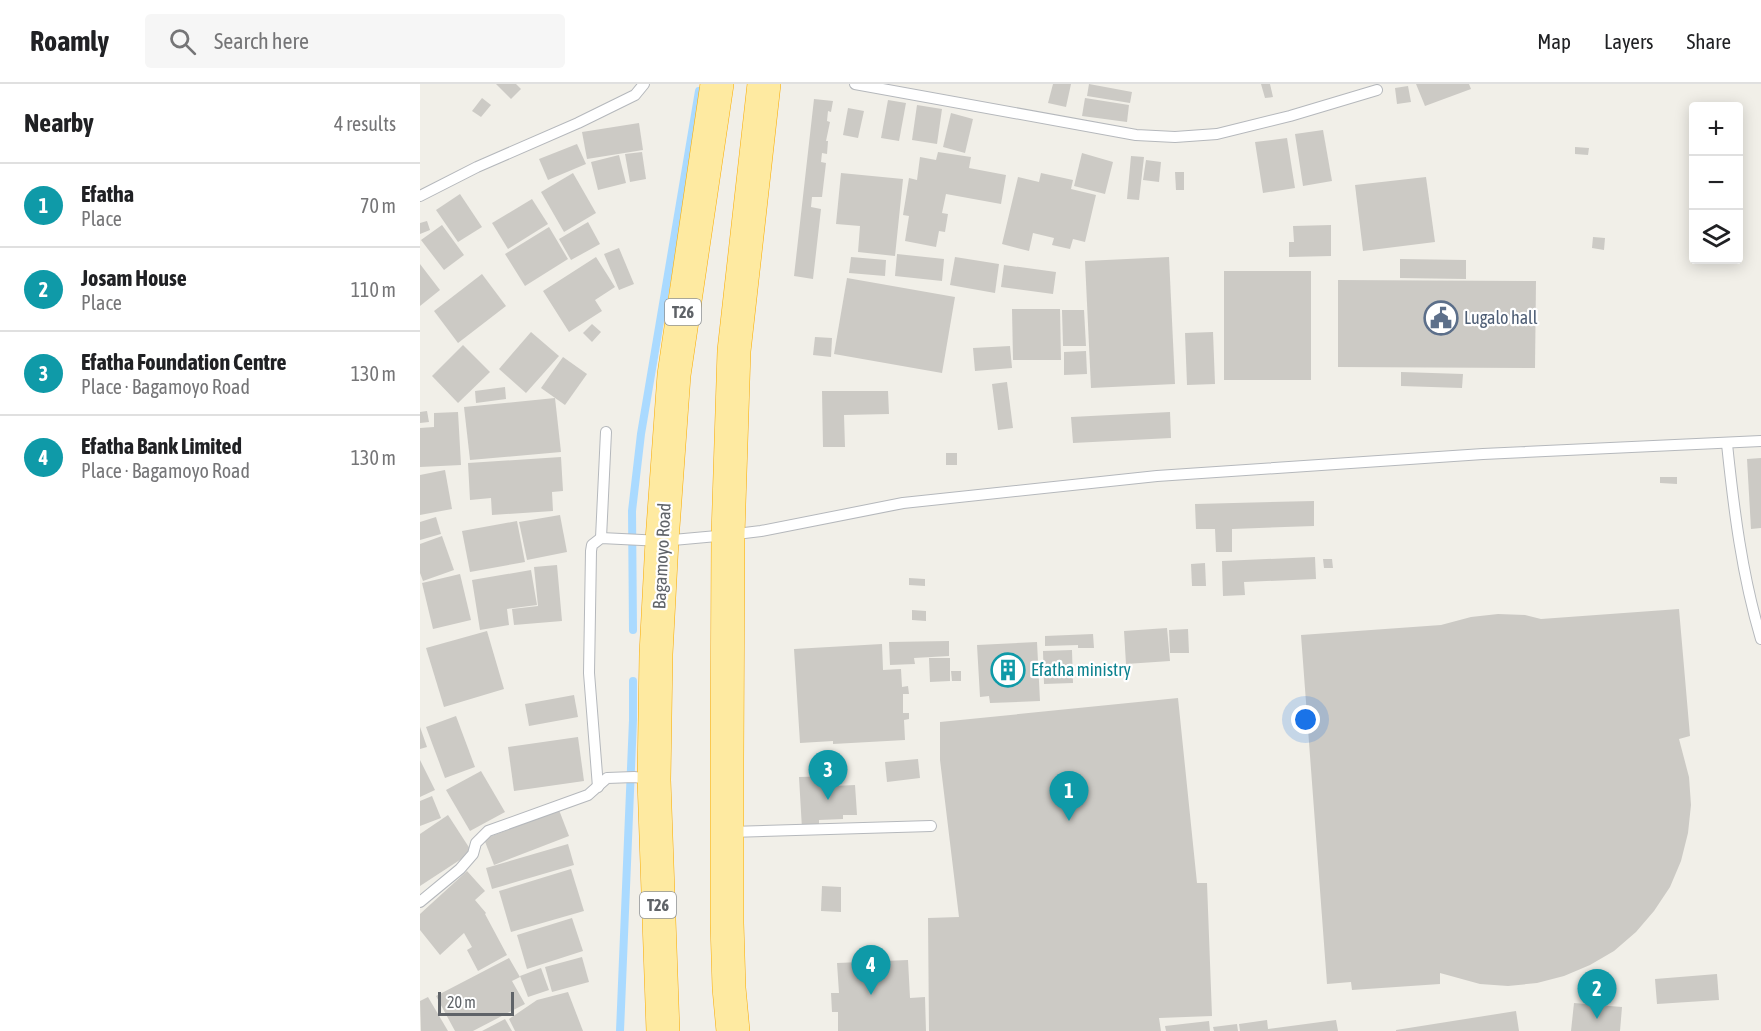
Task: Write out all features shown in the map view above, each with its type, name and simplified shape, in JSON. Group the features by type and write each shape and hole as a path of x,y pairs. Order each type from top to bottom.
{"highway":[{"name":"Bagamoyo Road","path":"663,1031 644,778 656,654 653,540 674,375 717,84"},
{"path":"733,1031 727,945 727,832 729,535 734,351 764,84"}],"lane":[{"path":"420,196 635,95 644,84"},
{"path":"855,84 1136,135 1175,137 1226,132 1377,90"},
{"path":"601,538 606,432"},
{"path":"598,788 589,673 591,550 592,545 601,538 653,540 729,535 761,531 903,503 1157,476 1483,454 1761,441"},
{"path":"1726,444 1743,573 1761,639"},
{"path":"420,902 460,869 488,831 588,795 607,778 644,778"},
{"path":"727,832 931,826"}],"building":[{"path":"496,84 516,84 521,89 511,99"},
{"path":"1053,84 1071,84 1066,107 1048,103"},
{"path":"1089,84 1132,92 1130,103 1087,96"},
{"path":"1261,84 1270,84 1273,97 1265,98"},
{"path":"1416,84 1469,84 1471,89 1425,106"},
{"path":"1408,86 1411,102 1397,104 1395,88"},
{"path":"482,98 491,105 481,117 472,111"},
{"path":"1085,98 1129,105 1127,122 1082,116"},
{"path":"814,99 833,101 831,112 828,111 827,121 830,122 826,141 828,141 827,154 822,153 821,162 826,163 822,197 812,197 811,207 821,209 813,279 794,276"},
{"path":"888,100 906,103 899,141 881,138"},
{"path":"917,105 942,109 937,144 912,140"},
{"path":"848,108 864,111 858,138 843,135"},
{"path":"951,113 973,119 965,153 943,147"},
{"path":"639,123 643,150 587,159 582,132"},
{"path":"1323,130 1332,181 1303,186 1295,134"},
{"path":"1287,138 1295,188 1263,193 1255,142"},
{"path":"577,144 586,164 548,180 539,159"},
{"path":"1575,147 1589,148 1588,155 1575,154"},
{"path":"642,152 646,179 630,182 625,154"},
{"path":"938,152 971,157 969,168 1006,175 1001,204 946,194 942,213 948,214 945,232 939,231 936,247 905,241 909,216 903,215 909,178 917,180 920,157 936,160"},
{"path":"1082,153 1113,162 1105,194 1074,186"},
{"path":"619,155 626,183 598,190 591,162"},
{"path":"1131,156 1144,157 1139,200 1127,199"},
{"path":"1146,160 1161,162 1159,182 1143,180"},
{"path":"1175,172 1184,172 1184,190 1176,190"},
{"path":"573,173 596,213 564,232 541,192"},
{"path":"841,173 903,179 895,256 858,252 860,226 836,224"},
{"path":"1041,173 1073,180 1071,189 1096,195 1085,242 1073,239 1070,249 1052,245 1054,238 1033,233 1029,251 1002,244 1018,177 1039,182"},
{"path":"1426,177 1435,242 1363,251 1355,185"},
{"path":"460,194 482,227 458,242 436,210"},
{"path":"532,199 548,224 508,249 492,223"},
{"path":"427,221 430,230 420,234 420,223"},
{"path":"588,222 600,244 571,260 559,239"},
{"path":"442,225 464,255 444,270 421,240"},
{"path":"1331,225 1331,256 1289,257 1289,242 1294,242 1293,226"},
{"path":"549,227 568,259 525,286 505,254"},
{"path":"1593,237 1605,238 1604,250 1592,248"},
{"path":"619,248 634,284 619,290 604,254"},
{"path":"897,254 944,259 942,281 895,276"},
{"path":"596,257 615,287 595,300 602,311 569,332 543,291"},
{"path":"851,257 886,260 885,276 849,273"},
{"path":"955,257 999,264 995,293 950,285"},
{"path":"1169,257 1175,384 1091,388 1085,261"},
{"path":"1400,259 1466,260 1466,279 1400,278"},
{"path":"420,264 440,290 420,306"},
{"path":"1004,265 1056,272 1053,294 1001,287"},
{"path":"1224,271 1311,271 1311,380 1224,380"},
{"path":"482,274 506,306 458,343 434,311"},
{"path":"847,278 955,297 942,373 834,354"},
{"path":"1338,280 1536,281 1535,368 1338,367"},
{"path":"1012,309 1060,309 1061,360 1013,360"},
{"path":"1062,310 1084,310 1086,346 1063,346"},
{"path":"592,324 601,332 592,342 583,333"},
{"path":"531,332 559,356 526,393 499,369"},
{"path":"1213,332 1215,384 1187,385 1185,333"},
{"path":"815,337 832,338 831,357 813,355"},
{"path":"463,345 490,372 458,403 432,376"},
{"path":"1010,346 1012,368 975,371 973,348"},
{"path":"1086,351 1087,374 1064,375 1064,352"},
{"path":"563,357 587,374 565,405 541,388"},
{"path":"1401,372 1463,374 1462,388 1401,386"},
{"path":"1007,382 1013,428 998,430 992,384"},
{"path":"505,387 506,399 476,403 475,391"},
{"path":"822,391 888,391 889,414 844,415 845,447 823,447"},
{"path":"555,398 561,452 470,460 464,407"},
{"path":"427,411 429,422 420,423 420,412"},
{"path":"458,412 461,465 420,467 420,428 434,427 434,413"},
{"path":"1170,412 1171,438 1073,443 1071,417"},
{"path":"946,453 957,453 957,465 946,465"},
{"path":"561,457 563,491 552,492 553,511 492,515 491,498 470,500 468,463"},
{"path":"1761,458 1761,528 1751,529 1747,459"},
{"path":"445,470 452,509 420,515 420,475"},
{"path":"1660,477 1677,477 1677,484 1660,483"},
{"path":"1314,501 1314,526 1232,529 1232,552 1216,552 1215,529 1196,529 1195,504"},
{"path":"560,515 567,552 527,560 519,522"},
{"path":"436,517 441,534 420,540 420,522"},
{"path":"517,521 525,562 470,572 462,531"},
{"path":"442,536 454,570 423,581 420,573 420,544"},
{"path":"1315,557 1316,579 1244,582 1245,595 1223,596 1222,561"},
{"path":"1323,559 1332,559 1333,568 1324,568"},
{"path":"1205,563 1206,586 1192,586 1191,564"},
{"path":"557,565 562,621 514,625 512,609 538,606 534,567"},
{"path":"531,570 537,605 507,609 509,625 480,630 472,580"},
{"path":"460,574 471,620 433,629 422,583"},
{"path":"909,578 925,579 925,586 909,585"},
{"path":"1679,609 1690,736 1679,739 1689,777 1691,805 1688,833 1681,861 1670,887 1636,932 1614,951 1590,965 1564,976 1537,983 1508,986 1480,984 1440,973 1440,984 1352,990 1351,982 1327,984 1301,635 1441,625 1471,617 1498,614 1525,615 1541,619"},
{"path":"912,610 926,611 926,621 912,620"},
{"path":"1167,628 1170,661 1126,664 1124,631"},
{"path":"1188,629 1189,653 1170,653 1169,630"},
{"path":"487,631 504,689 444,707 426,648"},
{"path":"1093,634 1094,648 1078,648 1078,645 1045,646 1045,636"},
{"path":"949,641 949,656 914,658 915,664 890,665 889,642"},
{"name":"Efatha ministry","path":"1037,642 1040,701 990,703 989,696 980,697 977,645"},
{"path":"882,644 883,670 901,669 902,687 908,686 909,694 903,694 903,713 909,713 909,719 904,720 905,740 833,744 833,741 800,743 794,649"},
{"name":"Efatha ministry","path":"1072,650 1073,683 1044,684 1043,651"},
{"path":"929,658 950,658 950,681 930,682"},
{"path":"951,671 961,671 961,681 952,681"},
{"path":"574,695 578,717 529,726 525,704"},
{"path":"1178,698 1197,883 1207,883 1212,1016 1159,1018 1161,1031 929,1031 928,918 959,917 940,760 940,722"},
{"path":"456,716 475,767 445,778 426,727"},
{"path":"420,727 427,747 420,749"},
{"path":"578,737 584,781 514,791 508,747"},
{"path":"918,759 920,778 887,782 885,762"},
{"path":"420,760 435,790 420,797"},
{"path":"481,771 505,812 470,831 446,790"},
{"path":"833,776 834,786 855,785 857,815 843,815 843,819 819,820 819,828 802,829 799,777"},
{"path":"432,796 441,818 420,826 420,801"},
{"path":"559,810 569,836 494,865 484,839"},
{"path":"448,815 472,852 420,886 420,834"},
{"path":"568,844 574,865 492,889 486,868"},
{"path":"571,869 584,911 511,932 499,891"},
{"path":"467,871 485,891 475,900 486,913 507,955 478,971 467,950 472,947 464,933 440,955 420,930 420,914"},
{"path":"822,886 841,887 841,912 821,911"},
{"path":"572,918 583,951 527,969 517,935"},
{"path":"582,957 589,982 552,992 545,967"},
{"path":"509,958 520,977 512,981 525,1004 473,1031 455,1031 436,996"},
{"path":"908,960 910,998 925,997 926,1031 838,1031 838,1012 832,1012 831,993 839,993 837,963"},
{"path":"541,968 549,990 528,997 520,976"},
{"path":"1717,974 1719,1000 1657,1004 1655,979"},
{"path":"568,992 583,1031 515,1031 509,1019 537,1000"},
{"path":"428,997 448,1031 421,1031 420,1001"},
{"path":"1574,1003 1622,1007 1620,1031 1571,1031"},
{"path":"1516,1011 1519,1031 1396,1031 1396,1030"},
{"path":"505,1019 512,1031 482,1031"},
{"path":"1267,1020 1268,1029 1336,1020 1338,1031 1240,1031 1239,1024"},
{"path":"1209,1021 1210,1031 1166,1031 1165,1026"},
{"path":"1237,1024 1238,1031 1214,1031 1213,1027"}],"waterway":[{"path":"633,630 632,511 641,434 699,91"},
{"path":"620,1031 633,681"}],"place":[{"name":"Lugalo hall","path":"1441,318"},
{"name":"Efatha ministry","path":"1008,670"},
{"name":"Efatha Foundation Centre","path":"828,800"},
{"name":"Efatha","path":"1069,821"},
{"name":"Efatha Bank Limited","path":"871,995"},
{"name":"Josam House","path":"1597,1019"}]}
